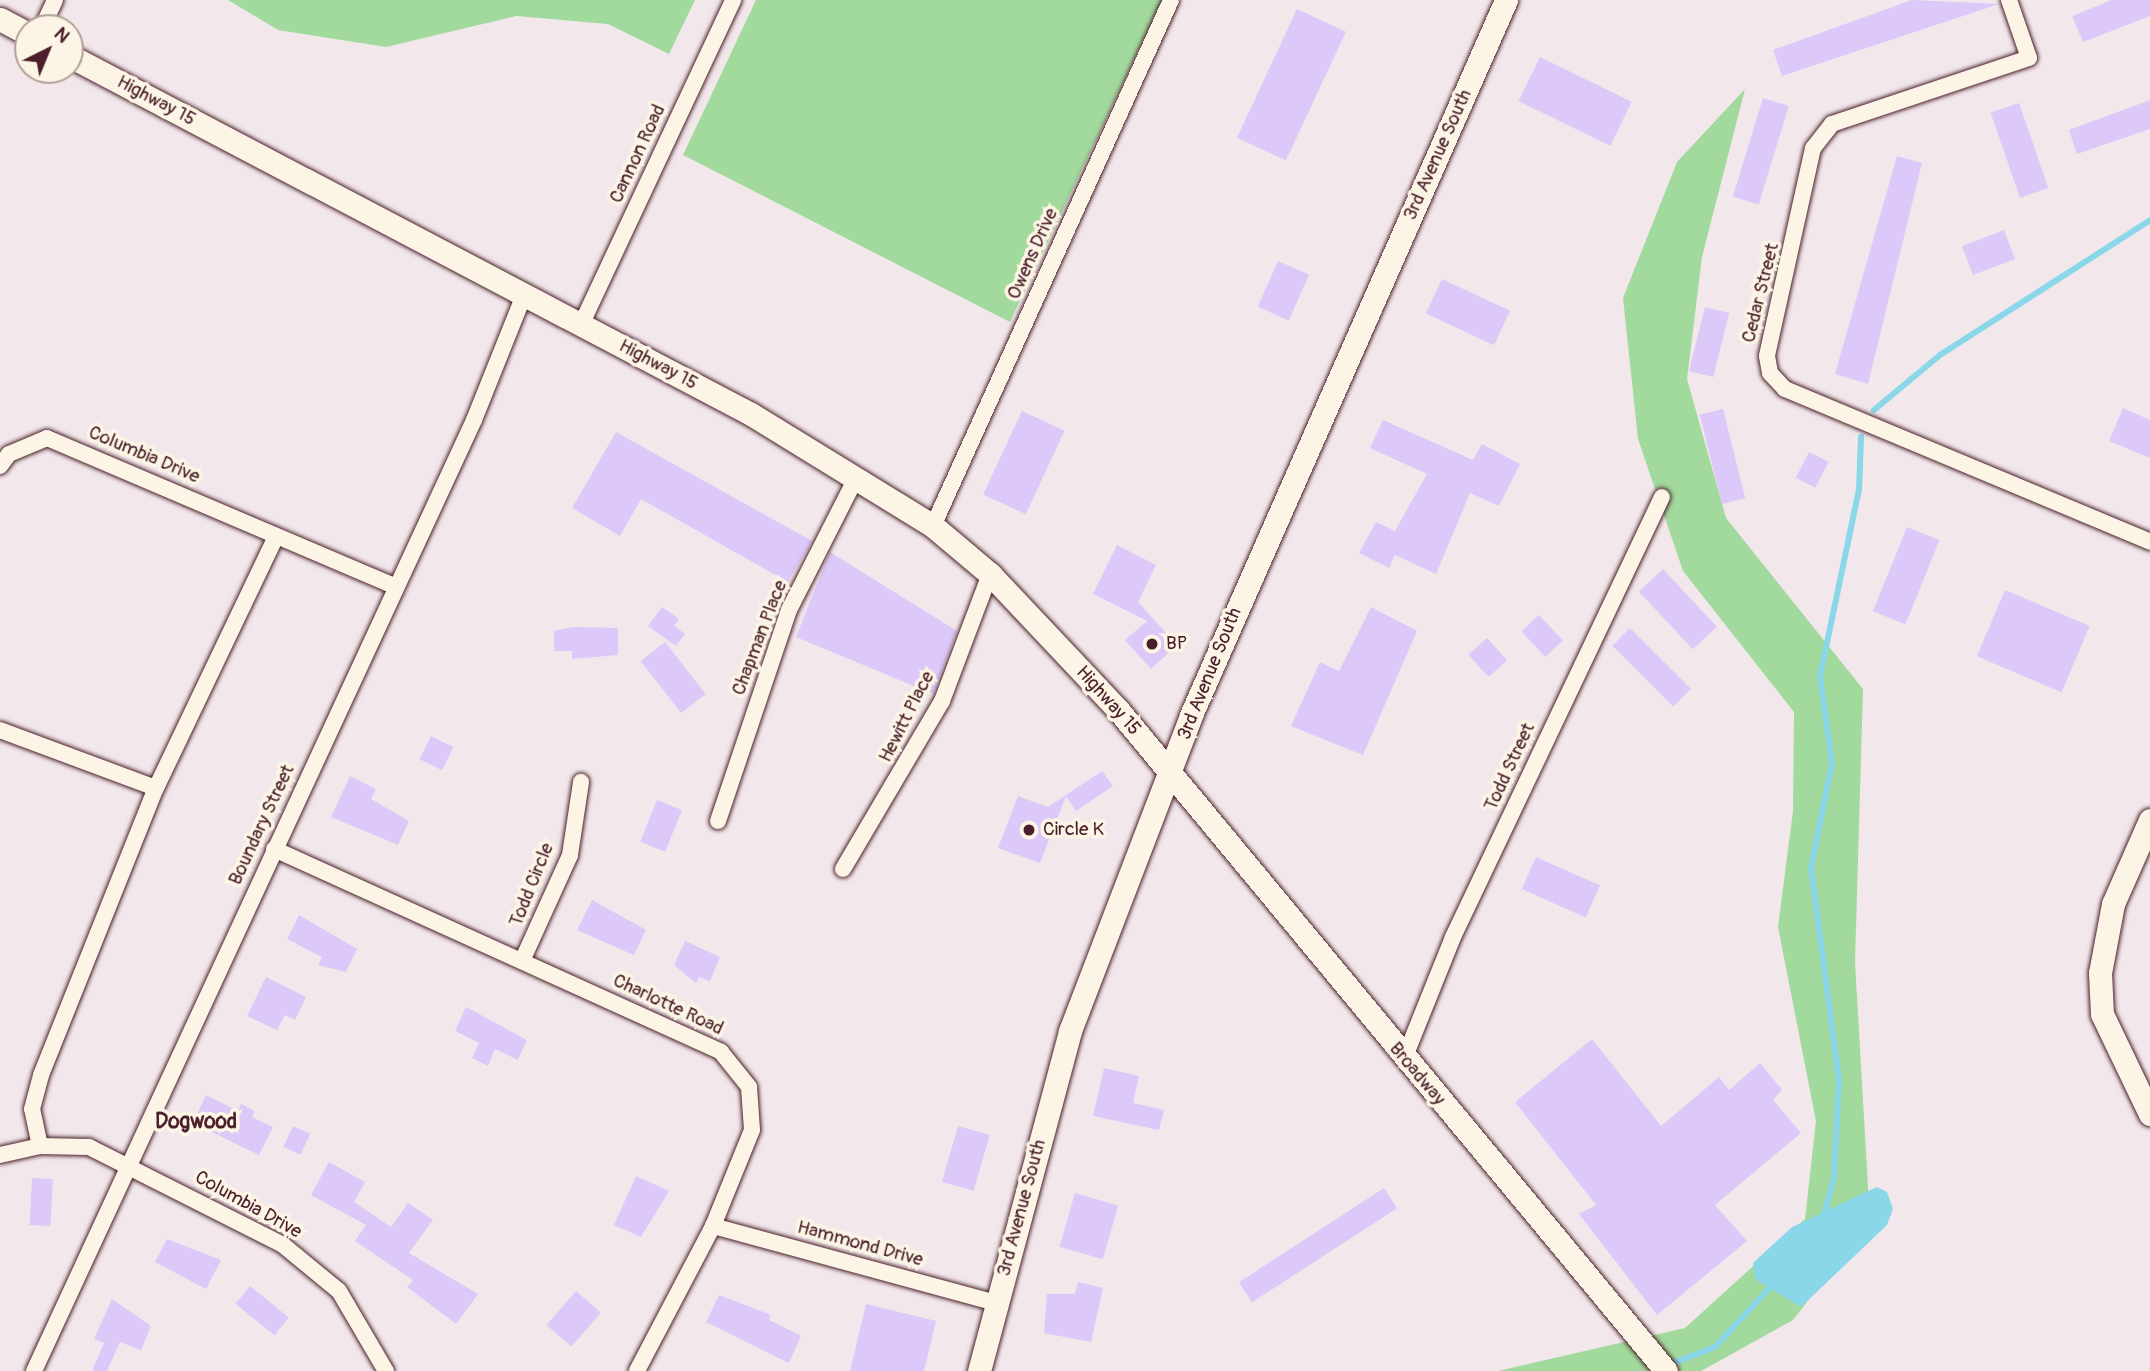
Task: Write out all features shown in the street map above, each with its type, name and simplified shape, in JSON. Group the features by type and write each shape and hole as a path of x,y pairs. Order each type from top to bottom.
{"main road":[{"name":"3rd Avenue South","path":"979,1371 1070,1031 1171,774 1191,715 1506,0"},
{"name":"Highway 15","path":"84,63 581,325 856,478 933,526 990,574 1171,774"},
{"name":"Broadway","path":"1171,774 1404,1059 1666,1371"},
{"path":"2150,820 2113,904 2100,973 2102,1014 2150,1114"}],"street":[{"name":"Cannon Road","path":"581,325 733,0"},
{"name":"Owens Drive","path":"933,526 1171,0"},
{"name":"Cedar Street","path":"2009,0 2029,58 1832,124 1813,149 1767,356 1770,373 1785,388 2150,542"},
{"name":"Boundary Street","path":"34,1371 396,587 524,295"},
{"name":"Columbia Drive","path":"0,466 9,454 47,438 396,587"},
{"name":"Chapman Place","path":"718,821 789,610 856,478"},
{"name":"Todd Street","path":"1404,1059 1453,937 1662,497"},
{"path":"40,1146 32,1109 41,1075 156,788 276,536"},
{"name":"Hewitt Place","path":"842,869 942,701 990,574"},
{"path":"0,730 156,788"},
{"name":"Todd Circle","path":"523,961 570,855 581,782"},
{"name":"Charlotte Road","path":"274,849 721,1052 749,1087 752,1130 713,1226 636,1371"},
{"name":"Columbia Drive","path":"0,1155 40,1146 89,1147 128,1163 283,1245 339,1292 371,1335 386,1371"},
{"name":"Hammond Drive","path":"713,1226 996,1303"}],"green space":[{"path":"228,0 695,0 669,54 608,24 516,16 386,47 278,30"},
{"path":"756,0 1162,0 1010,322 683,155"},
{"path":"1745,89 1702,257 1687,379 1726,518 1863,689 1855,962 1870,1221 1793,1320 1701,1371 1498,1371 1685,1328 1805,1219 1816,1121 1778,927 1793,811 1794,712 1683,571 1638,439 1623,298 1677,162"}],"water":[{"path":"1877,1187 1887,1192 1893,1209 1887,1225 1801,1307 1755,1279 1753,1263 1792,1227"}],"building":[{"path":"1912,0 1999,4 1782,76 1773,50"},
{"path":"2112,0 2150,0 2150,16 2083,42 2072,16"},
{"path":"1297,9 1346,32 1286,161 1237,138"},
{"path":"1540,57 1632,102 1610,146 1519,101"},
{"path":"1763,98 1789,106 1759,204 1733,196"},
{"path":"2150,100 2150,129 2077,154 2069,130"},
{"path":"2019,103 2048,188 2020,198 1991,113"},
{"path":"1897,156 1922,163 1868,384 1835,374"},
{"path":"2004,230 2015,259 1973,275 1962,246"},
{"path":"1278,261 1309,275 1289,321 1258,307"},
{"path":"1442,279 1510,311 1494,345 1426,313"},
{"path":"1705,307 1729,313 1713,377 1689,371"},
{"path":"2123,408 2150,420 2150,458 2109,441"},
{"path":"1723,409 1745,498 1722,504 1700,415"},
{"path":"1022,411 1065,431 1026,514 983,494"},
{"path":"1383,420 1473,460 1482,444 1520,464 1499,506 1470,493 1436,574 1395,555 1389,568 1359,553 1376,522 1395,531 1427,474 1370,448"},
{"path":"616,432 812,541 788,582 641,499 620,536 572,508"},
{"path":"1809,452 1829,462 1815,488 1796,478"},
{"path":"1907,527 1939,540 1905,624 1873,611"},
{"path":"1117,545 1156,565 1138,602 1177,645 1151,669 1125,640 1147,621 1093,594"},
{"path":"830,552 957,631 933,694 796,637"},
{"path":"1663,569 1717,627 1693,649 1639,592"},
{"path":"2005,590 2090,626 2062,692 1977,656"},
{"path":"662,607 679,619 674,626 685,634 676,646 648,626"},
{"path":"1371,607 1417,631 1363,755 1291,726 1320,662 1339,671"},
{"path":"1539,615 1563,641 1545,657 1521,631"},
{"path":"572,627 618,628 618,655 572,659 572,651 554,651 554,631"},
{"path":"1630,628 1691,689 1673,706 1612,646"},
{"path":"1487,638 1507,660 1488,677 1468,655"},
{"path":"665,642 706,694 681,713 641,661"},
{"path":"431,736 453,747 442,770 420,759"},
{"name":"Circle K","path":"1102,771 1113,786 1076,811 1066,796 1040,863 998,848 1018,796 1048,807"},
{"path":"350,776 376,789 371,799 409,821 398,845 331,817"},
{"path":"657,800 682,810 665,852 640,842"},
{"path":"1536,857 1600,885 1586,917 1522,889"},
{"path":"592,900 646,930 634,955 577,930"},
{"path":"299,915 357,949 346,972 318,965 322,957 287,939"},
{"path":"685,941 720,957 710,981 699,977 696,983 674,965"},
{"path":"266,977 306,997 295,1020 285,1015 277,1030 247,1016"},
{"path":"466,1007 527,1040 518,1060 495,1049 488,1066 472,1058 479,1043 455,1031"},
{"path":"1592,1039 1661,1126 1719,1077 1729,1090 1760,1063 1782,1090 1773,1100 1801,1133 1715,1205 1747,1241 1657,1315 1579,1214 1596,1205 1515,1102"},
{"path":"1104,1068 1139,1076 1133,1103 1164,1110 1159,1130 1093,1116"},
{"path":"206,1095 238,1111 241,1104 255,1111 252,1117 273,1127 259,1155 193,1123"},
{"path":"293,1126 310,1134 300,1155 283,1147"},
{"path":"958,1126 990,1135 974,1191 942,1182"},
{"path":"329,1162 365,1182 354,1202 391,1227 408,1203 433,1220 409,1253 478,1294 456,1324 407,1287 413,1280 355,1241 366,1225 311,1195"},
{"path":"636,1176 669,1191 641,1237 614,1225"},
{"path":"32,1178 53,1179 51,1226 30,1225"},
{"path":"1384,1188 1397,1208 1252,1302 1239,1282"},
{"path":"1075,1193 1118,1205 1103,1259 1060,1247"},
{"path":"167,1239 221,1260 206,1289 155,1262"},
{"path":"1078,1282 1103,1288 1091,1342 1044,1333 1047,1294 1075,1294"},
{"path":"250,1286 289,1317 274,1335 236,1304"},
{"path":"576,1291 601,1313 571,1347 546,1325"},
{"path":"719,1295 771,1315 769,1320 801,1336 789,1363 706,1322"},
{"path":"112,1299 151,1326 141,1350 120,1342 107,1371 92,1371 104,1343 94,1339"},
{"path":"866,1304 936,1321 924,1371 850,1371"}],"waterway":[{"path":"1874,410 1940,355 2150,220"},
{"path":"1823,1218 1834,1178 1839,1080 1811,868 1832,763 1820,676 1859,490 1861,437"},
{"path":"1668,1365 1715,1347 1773,1284"}],"place":[{"name":"BP","path":"1152,644"},
{"name":"Circle K","path":"1029,830"}],"district":[{"name":"Dogwood","path":"196,1122"}]}
